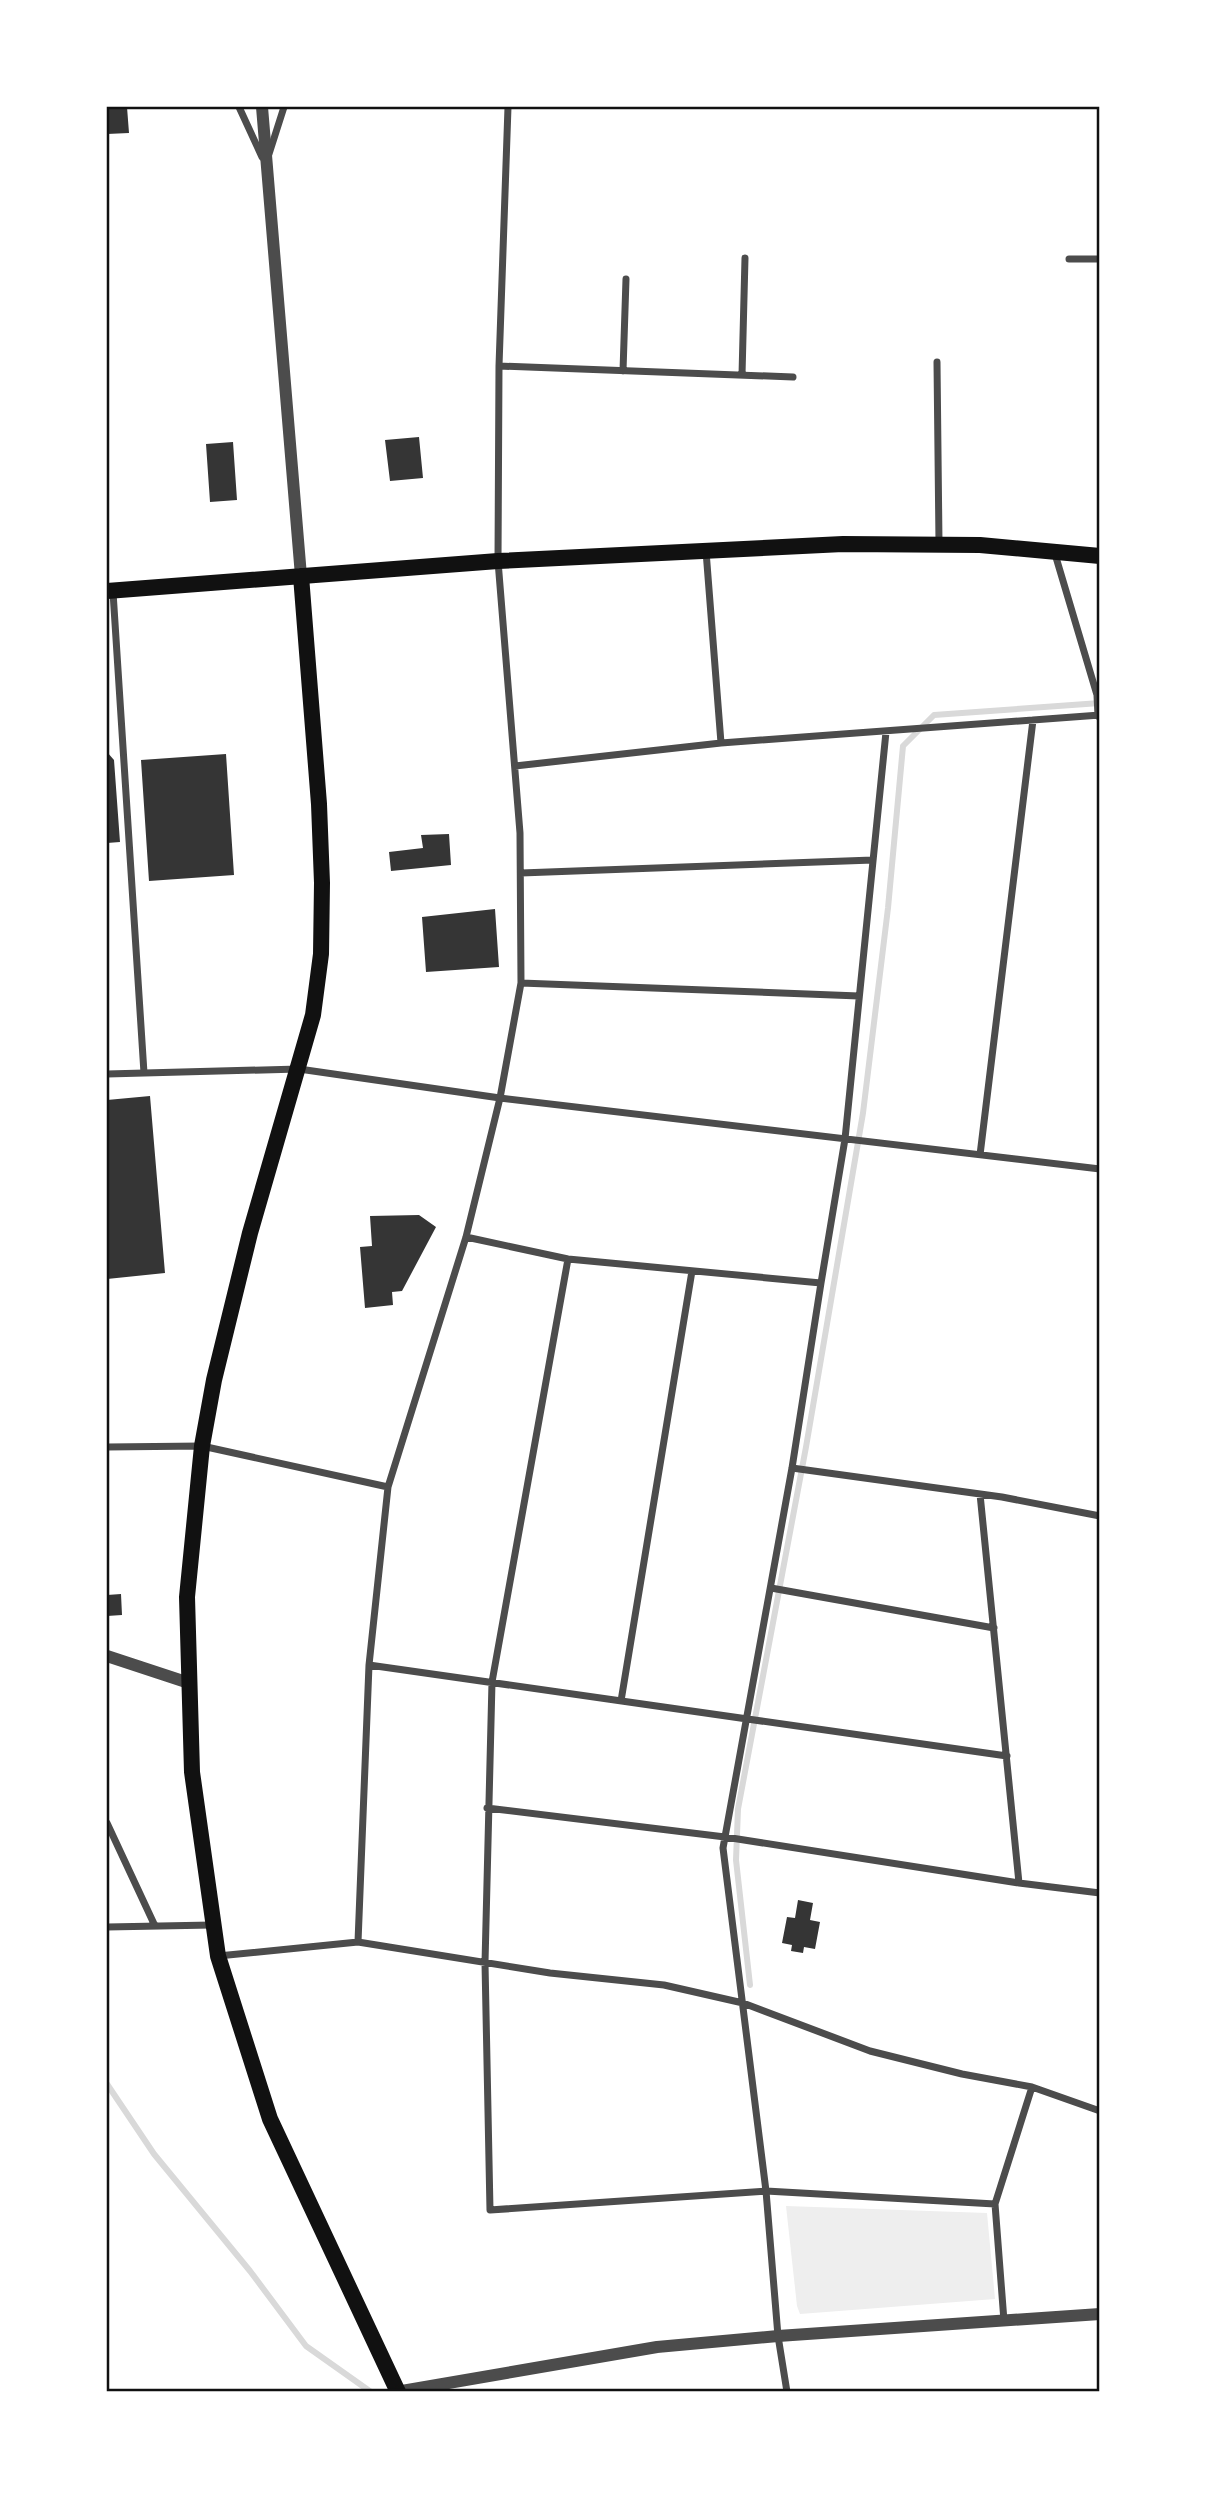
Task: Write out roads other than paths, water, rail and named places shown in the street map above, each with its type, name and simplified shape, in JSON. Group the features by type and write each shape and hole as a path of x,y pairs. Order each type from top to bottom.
{"main road":[{"path":"110,591 498,561 843,544 939,544 1054,550 1100,556"},
{"path":"301,576 318,803 322,883 321,954 313,1015 250,1233 214,1380 202,1446 187,1597 192,1772 218,1956 270,2119 397,2392"}],"street":[{"path":"239,107 265,164"},
{"path":"261,107 301,576"},
{"path":"265,164 285,107"},
{"path":"358,1942 369,1665 388,1486 466,1237 500,1098 521,983 520,833 498,561 499,366 508,107"},
{"path":"743,375 745,258"},
{"path":"1069,259 1100,259"},
{"path":"623,371 626,279"},
{"path":"937,362 939,544"},
{"path":"499,366 793,377"},
{"path":"515,766 721,743 1099,715 1097,695 1054,550"},
{"path":"706,551 721,743"},
{"path":"110,591 144,1073"},
{"path":"980,1155 1033,720"},
{"path":"787,2392 778,2336 766,2191 723,1848 792,1468 845,1139 886,732"},
{"path":"521,873 873,860"},
{"path":"521,983 859,996"},
{"path":"107,1074 299,1069 500,1098 1100,1169"},
{"path":"466,1237 568,1259 821,1283"},
{"path":"568,1259 492,1682 485,1963 491,2210 766,2191 995,2204"},
{"path":"621,1701 692,1271"},
{"path":"107,1447 202,1446 388,1486"},
{"path":"792,1468 980,1493 1100,1516"},
{"path":"980,1493 1019,1883"},
{"path":"771,1588 994,1628"},
{"path":"107,1657 189,1683"},
{"path":"369,1665 1006,1756"},
{"path":"487,1808 725,1838 1100,1893"},
{"path":"107,1823 155,1926"},
{"path":"107,1927 213,1925"},
{"path":"218,1956 358,1942 550,1973 664,1985 743,2003 870,2051 962,2074 1032,2087 1100,2111"},
{"path":"1004,2321 995,2204 1032,2087"},
{"path":"397,2392 657,2347 1100,2314"}],"waterway":[{"path":"750,1985 736,1860 738,1809 806,1447 863,1113 888,908 903,746 934,715 1100,703"},
{"path":"107,2084 154,2154 250,2271 306,2346 371,2392"}]}
